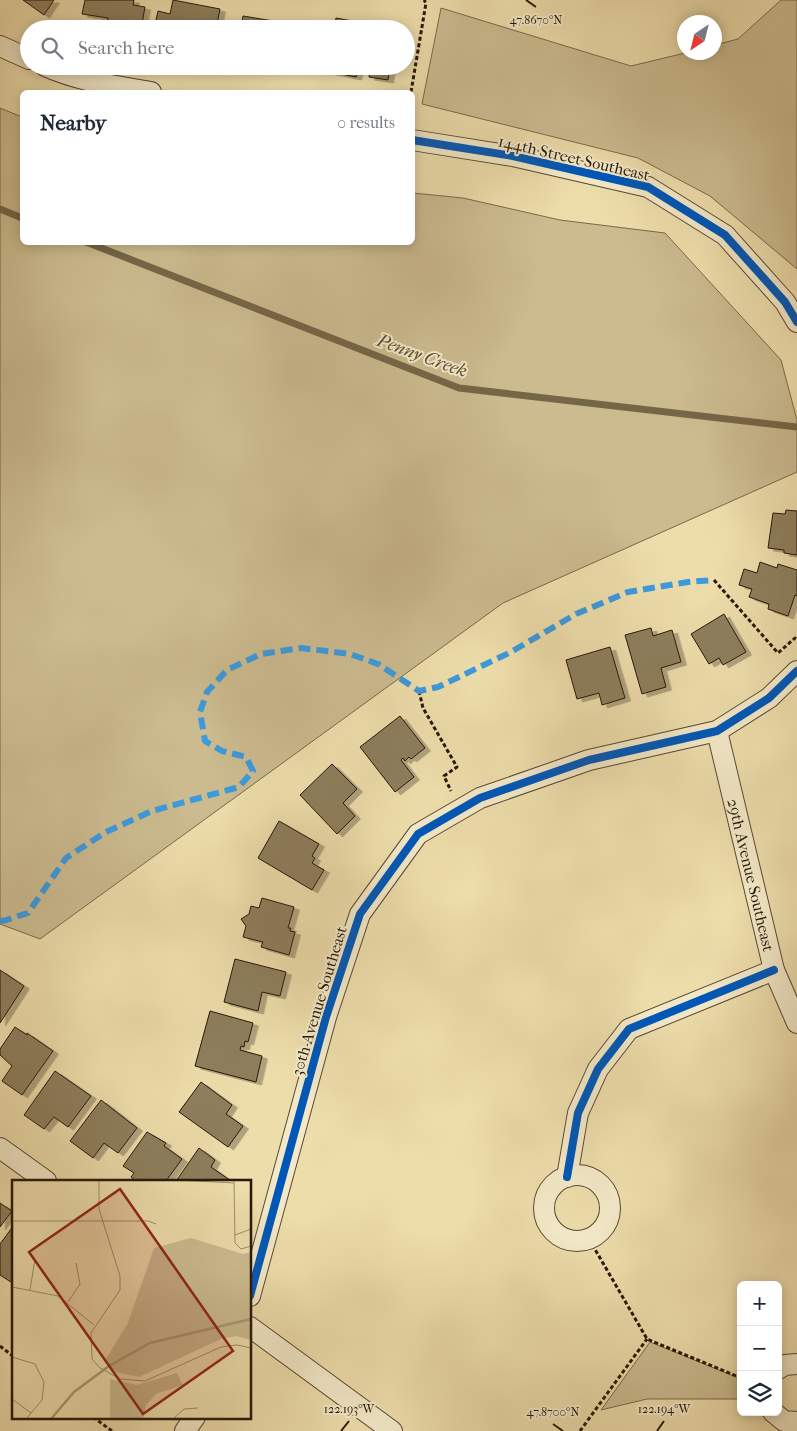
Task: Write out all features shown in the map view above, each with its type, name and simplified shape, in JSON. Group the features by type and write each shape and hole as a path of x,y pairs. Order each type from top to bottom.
{"street":[{"path":"0,46 20,55"},
{"path":"71,75 105,84 140,90"},
{"name":"144th Street Southeast","path":"415,140 513,156 648,187 725,235 785,302 797,322"},
{"path":"717,731 769,698 797,670"},
{"name":"30th Avenue Southeast","path":"251,1292 326,1017 360,914 418,834 480,798 589,760 717,731"},
{"name":"29th Avenue Southeast","path":"567,1177 578,1113 598,1069 630,1029 774,970 717,731"},
{"path":"774,970 797,1024"},
{"path":"0,1148 45,1180"},
{"path":"578,1175 589,1178 606,1192 609,1214 606,1224 589,1239 579,1241 568,1240 558,1236 545,1219 545,1198 558,1181 567,1177 578,1175"},
{"path":"251,1328 392,1431"},
{"path":"778,1416 784,1420 797,1422"},
{"path":"185,1431 194,1418"}],"path":[{"path":"415,64 426,4 424,0"},
{"path":"410,90 413,75"},
{"path":"714,580 778,653 797,639"},
{"path":"419,691 423,708 457,766 444,776 460,810"},
{"path":"589,1239 647,1339 737,1376"},
{"path":"580,1431 647,1339"},
{"path":"0,1346 12,1355"},
{"path":"94,1418 112,1431"}],"shaded area":[{"path":"781,0 797,0 797,269 710,196 638,158 422,104 441,8 631,66 677,55 677,60 722,60 722,43 738,39"},
{"path":"0,108 20,116 20,245 415,245 415,193 463,198 560,220 665,233 781,360 797,420 797,472 503,603 40,939 0,924"},
{"path":"650,1342 737,1377 737,1399 647,1399 601,1410"}],"building":[{"path":"23,0 54,0 44,15"},
{"path":"85,0 134,0 133,5 145,7 143,20 108,20 108,18 82,14"},
{"path":"173,0 220,9 218,20 156,20 158,11 170,14"},
{"path":"243,16 267,20 242,20"},
{"path":"369,75 389,75 388,80 369,77"},
{"path":"786,510 797,511 797,555 784,553 784,550 768,548 773,513 785,514"},
{"path":"760,562 777,568 778,564 797,570 797,596 795,595 788,616 768,609 769,604 749,597 752,589 739,585 744,569 757,573"},
{"path":"724,614 746,652 723,665 719,658 709,664 691,634"},
{"path":"651,628 653,636 672,630 681,662 661,668 666,687 642,694 625,635"},
{"path":"610,647 625,698 602,705 599,693 577,699 566,660"},
{"path":"400,716 425,748 411,759 409,757 405,761 403,758 401,760 414,777 395,792 360,747"},
{"path":"332,764 357,789 343,803 355,816 337,834 300,795"},
{"path":"279,821 319,844 312,856 315,858 312,863 324,870 312,890 258,858"},
{"path":"262,898 294,907 288,928 291,928 290,931 295,932 289,955 261,947 263,942 243,937 246,926 241,919 249,914 251,906 259,908"},
{"path":"235,959 286,972 280,996 262,992 258,1011 224,1002"},
{"path":"0,970 24,986 0,1023"},
{"path":"210,1011 253,1023 248,1042 245,1041 244,1047 241,1046 240,1050 262,1056 256,1082 195,1066"},
{"path":"15,1027 53,1051 22,1095 2,1081 12,1066 0,1055 0,1049"},
{"path":"55,1071 91,1096 68,1127 54,1117 44,1129 24,1115"},
{"path":"201,1082 232,1105 226,1114 243,1126 228,1147 179,1112"},
{"path":"101,1100 137,1128 118,1153 104,1143 93,1158 70,1141"},
{"path":"147,1132 166,1143 164,1146 182,1159 167,1180 135,1180 131,1177 134,1173 123,1166"},
{"path":"199,1148 215,1160 211,1167 230,1180 177,1180"},
{"path":"0,1203 12,1211 0,1227"},
{"path":"12,1228 12,1283 0,1275 0,1244"}],"waterway":[{"name":"Penny Creek","path":"0,209 20,217"},
{"name":"Penny Creek","path":"94,245 459,388 797,427"}],"marked path":[{"path":"0,920 3,921 28,913 66,858 106,832 152,811 239,787 253,771 246,757 222,751 205,741 200,712 207,692 227,670 261,654 301,648 350,654 378,664 419,691 438,687 511,652 576,614 628,592 688,582 714,580"}],"cycle path":[{"path":"415,140 513,156 648,187 725,235 785,302 797,322"},
{"path":"251,1292 326,1017 360,914 418,834 480,798 589,760 717,731 769,698 797,671"},
{"path":"567,1177 578,1113 598,1069 629,1029 774,970"}]}
